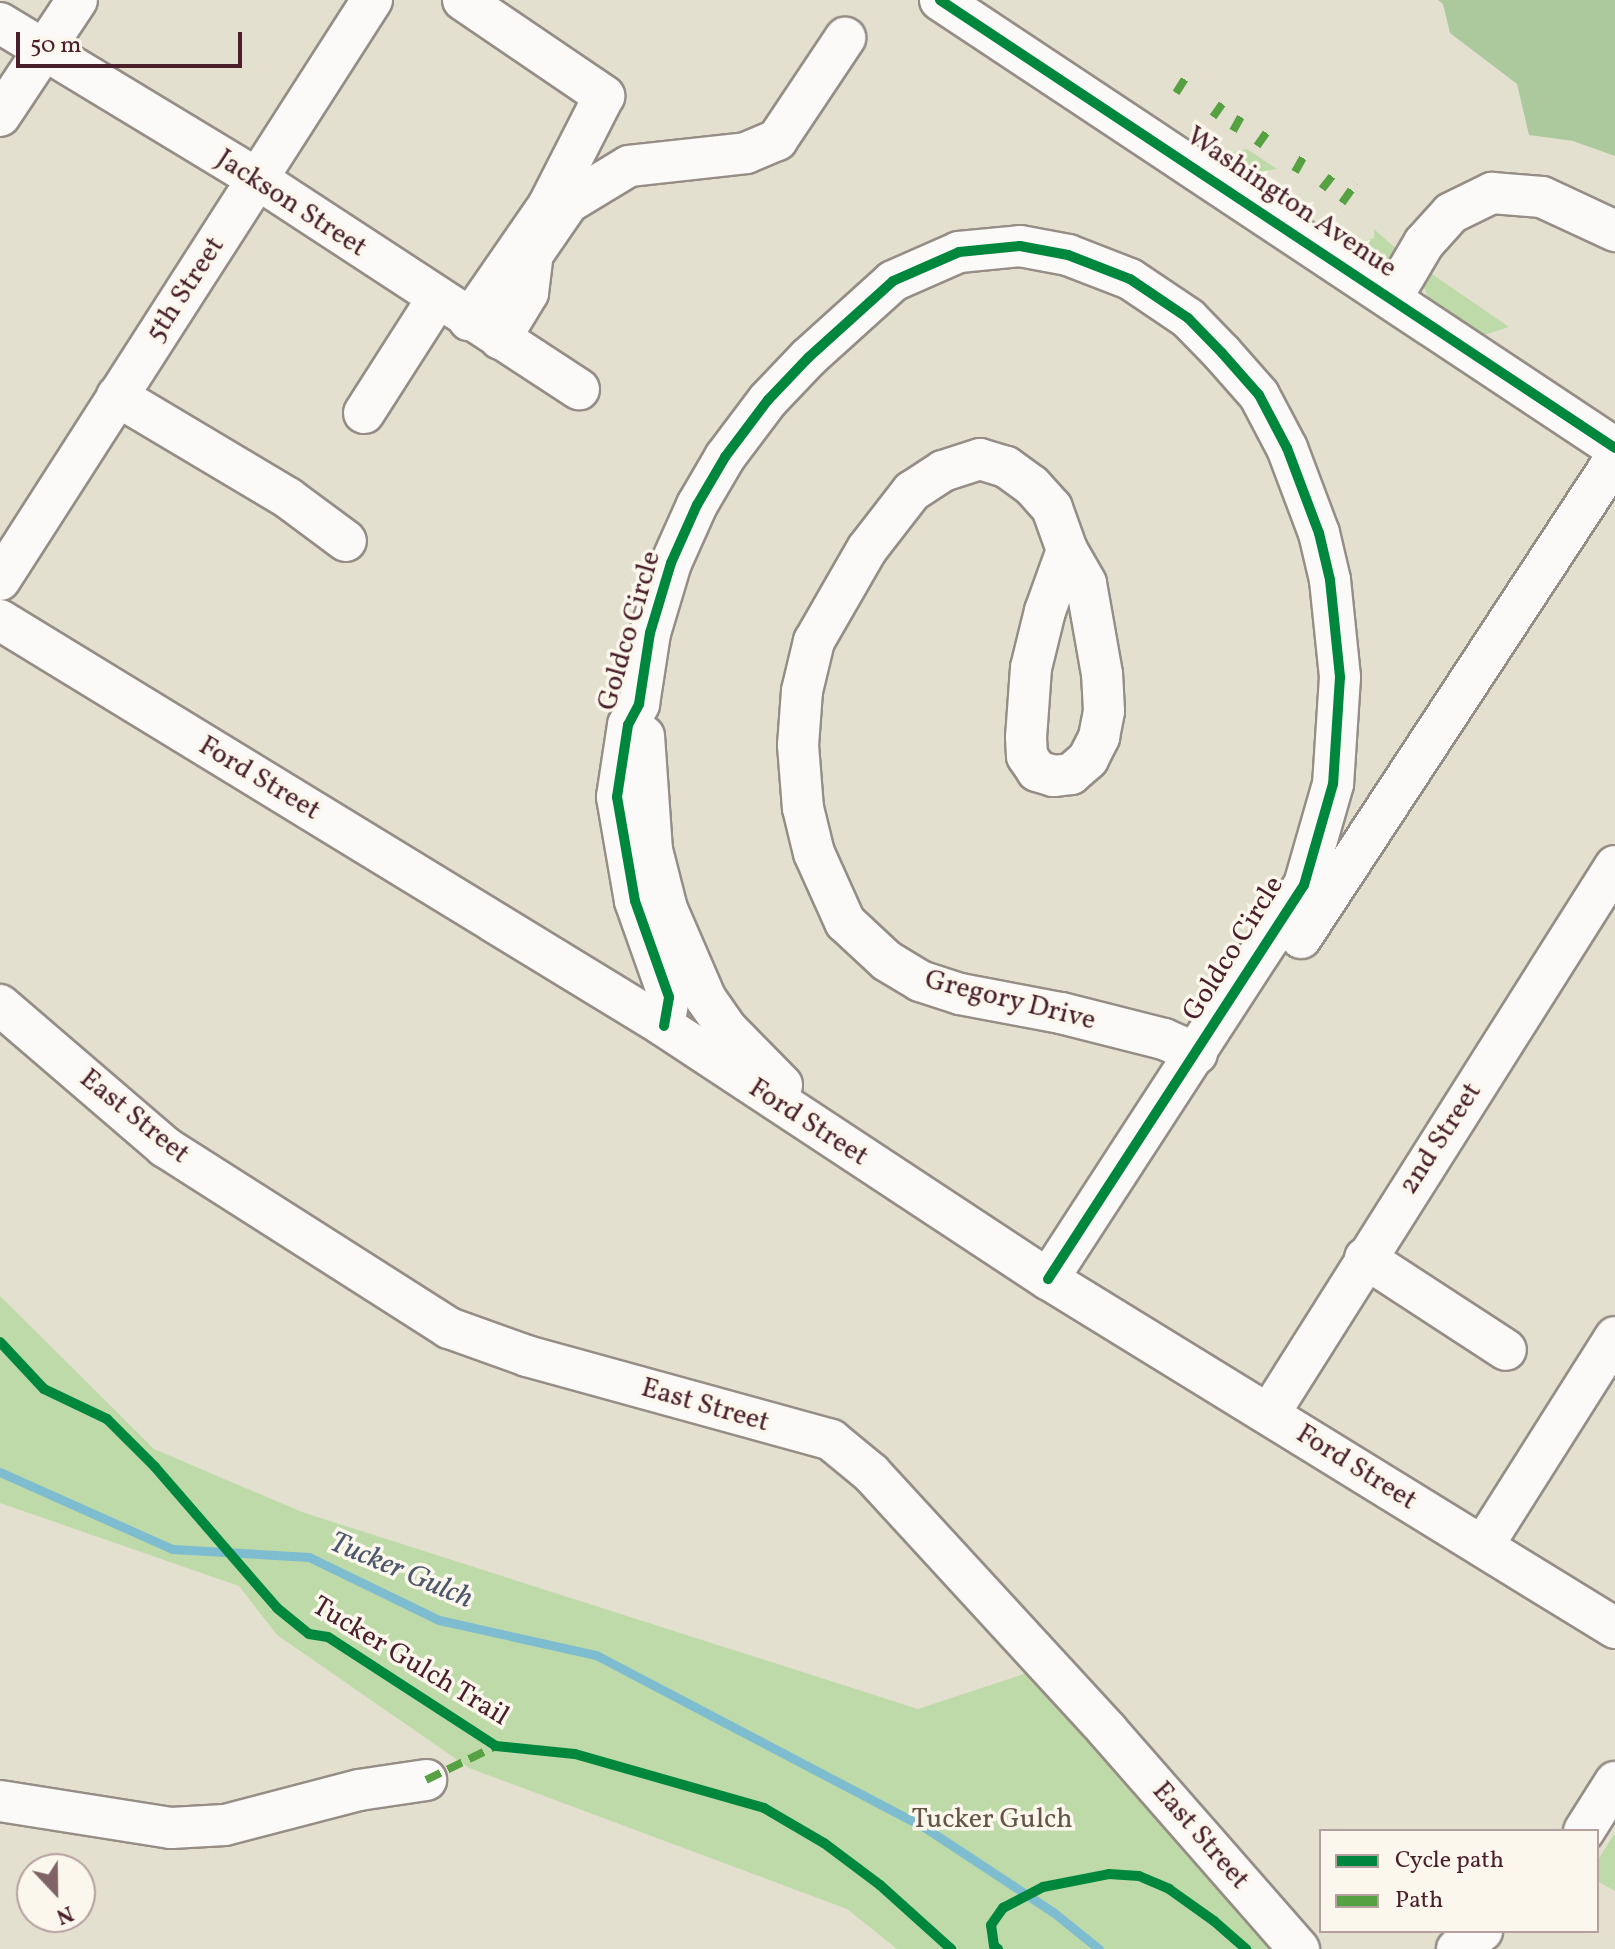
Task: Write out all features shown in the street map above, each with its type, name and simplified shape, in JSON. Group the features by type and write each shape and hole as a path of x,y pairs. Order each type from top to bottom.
{"street":[{"path":"0,116 77,0"},
{"name":"5th Street","path":"0,580 372,0"},
{"path":"364,413 468,319 548,206 604,96 463,0"},
{"name":"Washington Avenue","path":"940,0 1615,448"},
{"name":"Jackson Street","path":"0,23 43,52 256,178 579,389"},
{"path":"468,319 528,293 533,254 568,203 629,166 746,153 777,140 845,38"},
{"path":"1391,299 1424,243 1451,213 1492,193 1542,197 1615,231"},
{"name":"Goldco Circle","path":"805,1121 783,1086 726,1028 706,999 673,923 652,850 639,704 650,633 671,563 697,505 725,457 778,390 893,281 959,252 1020,246 1068,255 1130,279 1188,318 1259,395 1287,448 1319,533 1330,580 1340,677 1333,784 1304,885 1197,1054 1059,1286"},
{"path":"117,396 288,498 346,541"},
{"name":"Gregory Drive","path":"1067,550 1045,611 1031,668 1026,737 1027,756 1037,771 1053,776 1071,774 1088,759 1099,737 1104,711 1102,674 1090,596 1067,550 1052,508 1031,485 1006,467 980,459 943,471 912,491 867,549 814,641 802,691 798,745 803,808 814,853 845,922 887,961 920,981 960,994 1061,1013 1164,1039 1197,1054"},
{"path":"1059,1286 1615,459"},
{"name":"Ford Street","path":"0,620 664,1026 1059,1286 1615,1628"},
{"name":"Goldco Circle","path":"639,704 628,725 617,797 635,901 669,997 664,1026"},
{"name":"2nd Street","path":"1269,1414 1615,866"},
{"name":"East Street","path":"0,1005 165,1147 449,1328 527,1356 831,1440 881,1485 1108,1731 1299,1949"},
{"path":"1365,1258 1506,1350"},
{"path":"1483,1546 1602,1384 1615,1337"},
{"path":"0,1801 171,1828 225,1825 359,1790 426,1780"},
{"path":"1585,1829 1615,1782"},
{"path":"1457,1949 1479,1933"}],"green space":[{"path":"1438,0 1615,0 1615,156 1573,141 1529,135 1517,84 1450,33 1443,4"},
{"path":"1247,149 1277,169 1245,175 1214,156"},
{"path":"1374,229 1401,253 1393,261 1374,260 1350,244 1374,238"},
{"path":"1429,272 1509,327 1478,337 1428,298 1423,285"},
{"name":"Tucker Gulch","path":"0,1296 154,1449 302,1512 918,1709 1033,1671 1280,1949 897,1949 847,1909 469,1768 277,1635 239,1586 0,1503"},
{"path":"1615,1833 1615,1891 1599,1882 1599,1858"}],"waterway":[{"name":"Tucker Gulch","path":"0,1472 172,1549 309,1557 439,1620 596,1655 927,1829 1053,1912 1099,1949"}],"marked path":[{"path":"1176,93 1186,77"},
{"path":"1213,117 1224,101"},
{"path":"1233,131 1243,113"},
{"path":"1257,146 1269,129"},
{"path":"1295,172 1306,152"},
{"path":"1322,189 1336,171"},
{"path":"1342,203 1356,183"},
{"path":"426,1780 496,1746"}],"cycle path":[{"path":"940,0 1615,448"},
{"path":"664,1026 669,997 635,901 617,797 628,725 639,704 650,633 671,563 697,505 725,457 768,400 809,357 893,281 959,252 1020,246 1068,255 1130,279 1188,318 1222,353 1259,395 1287,448 1319,533 1330,580 1340,677 1333,784 1304,885 1048,1279"},
{"name":"Tucker Gulch Trail","path":"0,1342 44,1389 107,1419 155,1467 277,1608 309,1634 328,1637 496,1746 575,1754 764,1808 824,1843 880,1885 951,1949"},
{"path":"998,1949 994,1946 991,1925 1003,1908 1043,1887 1109,1874 1139,1876 1169,1889 1214,1921 1246,1949"}]}
